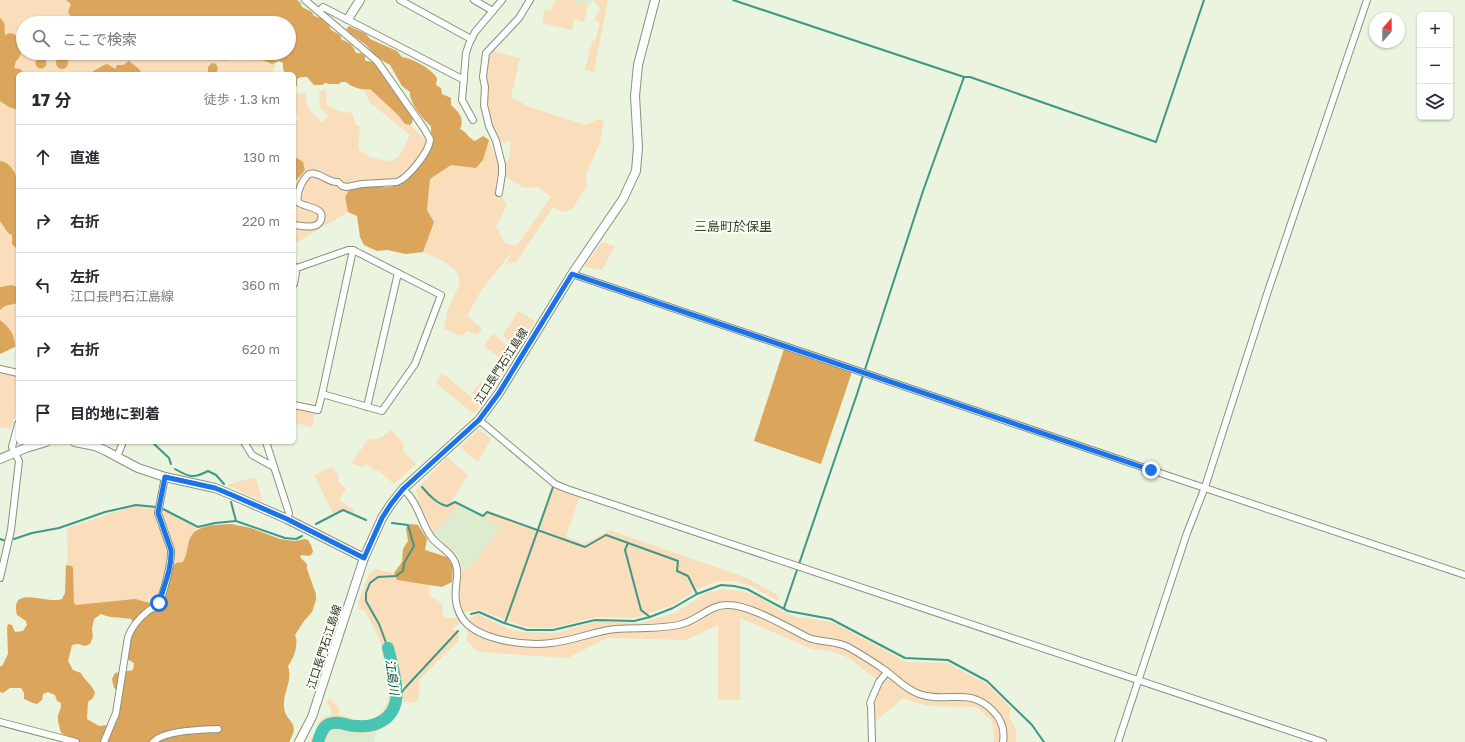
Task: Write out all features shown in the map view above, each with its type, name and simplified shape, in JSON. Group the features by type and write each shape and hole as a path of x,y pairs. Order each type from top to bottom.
{"main road":[{"path":"348,19 360,0"},
{"name":"江口長門石江島線","path":"299,742 312,718 364,558 382,518 403,489 479,420 499,393 572,274 623,199 636,171 638,147 635,96 638,65 654,0"},
{"path":"0,459 15,452 40,444"},
{"path":"85,444 95,446 138,468 165,477 215,488 287,519 364,558"}],"street":[{"path":"296,225 313,226 320,222 322,218 322,214 319,210 301,205 298,202 298,192 309,174 315,173 328,181 338,182 342,186 348,187 362,184 397,182 402,180 412,171 430,142 424,127 377,61 305,0"},
{"path":"400,0 471,39"},
{"path":"474,0 493,11"},
{"path":"473,120 462,100 466,53 475,32 502,0"},
{"path":"499,193 502,165 496,141 489,126 484,106 485,87 483,77 486,53 519,18 530,0"},
{"path":"1118,742 1187,533 1205,487 1268,291 1367,0"},
{"path":"319,12 323,7 464,80"},
{"path":"296,267 348,250 353,250 441,295 415,364 382,411 322,394"},
{"path":"296,405 318,410 353,250"},
{"path":"367,407 398,273"},
{"path":"572,274 1465,575"},
{"path":"0,369 16,373"},
{"path":"479,420 555,484 1323,742"},
{"path":"0,578 11,530 19,461 12,447 16,432"},
{"path":"117,457 122,444"},
{"path":"245,444 252,455 274,467"},
{"path":"267,444 289,513 287,519"},
{"path":"104,742 116,713 128,638 131,628 159,603 168,574 171,550 158,513 165,477"},
{"path":"403,489 412,498 422,524 433,538 454,559 458,571 455,590 458,610 468,624 478,631 504,640 533,644 552,643 603,631 618,629 661,628 682,624 720,605 730,604 747,609 773,620 817,641 835,642 849,647 887,672 904,687 919,694 935,697 967,697 986,703 999,717 1003,728 1003,742"},
{"path":"872,742 870,703 879,682 887,672"},
{"path":"0,722 76,742"},
{"path":"153,742 161,737 182,731 218,729"}],"shaded area":[{"path":"0,0 124,0 169,16 16,16 16,60 276,60 273,72 16,72 16,188 0,180"},
{"path":"66,0 297,0 300,2 302,7 312,12 314,16 321,18 329,25 331,30 340,35 342,40 354,48 356,53 361,53 365,56 365,61 375,64 392,85 403,105 412,115 412,123 410,125 405,124 398,115 370,89 357,88 346,82 341,82 339,84 325,83 322,85 314,85 307,77 297,79 296,86 296,72 284,72 283,63 279,61 272,64 262,60 296,60 296,16 71,16 68,12 71,4"},
{"path":"555,0 569,0 588,5 584,22 574,19 572,30 542,23 545,10 551,11"},
{"path":"569,0 593,0 588,5"},
{"path":"593,0 608,0 594,72 585,70 592,41 595,41 600,24 595,19 600,8"},
{"path":"0,18 4,24 5,35 10,33 16,36 17,60 14,68 20,69 23,72 16,72 16,109 0,101"},
{"path":"349,26 366,34 370,39 397,51 402,57 426,67 437,78 436,85 441,88 442,94 451,98 451,105 460,116 462,122 460,129 475,141 483,136 489,140 483,160 476,168 451,165 430,179 427,210 434,222 423,252 406,254 387,250 377,251 364,245 360,237 357,216 348,212 345,197 349,190 365,186 389,187 403,181 410,176 422,162 434,140 431,133 431,126 424,120 417,110 410,96 410,92 402,86 390,65 378,58 366,45 350,33 346,29"},
{"path":"493,51 520,58 511,97 529,107 586,125 598,119 604,121 600,142 586,175 587,186 572,209 563,212 553,207 516,262 506,264 513,250 481,291 467,316 482,328 478,335 467,331 462,336 444,329 447,312 460,283 457,272 444,261 423,252 434,222 427,210 430,179 451,165 476,168 483,160 489,140 499,163 496,194 501,195 507,205 496,227 506,244 517,245 551,197 537,187 524,188 505,176 504,164 509,158 511,141 501,143 491,126 485,76 488,59"},
{"path":"36,60 46,61 47,63 45,67 41,69 37,67 35,63"},
{"path":"57,60 68,61 68,65 64,69 60,69 56,65"},
{"path":"129,61 141,72 93,72 106,65 115,69 117,65 123,65"},
{"path":"212,63 216,64 218,68 217,72 208,72 208,67"},
{"path":"325,89 327,95 326,104 338,111 352,113 356,125 360,127 358,149 369,157 390,162 400,155 410,135 369,102 365,91 370,89 398,115 405,124 410,125 427,142 412,167 399,178 350,183 349,190 345,197 348,212 296,243 296,181 299,179 296,158 296,121 300,120 296,110 296,94 306,93 306,102 308,106 323,123 328,115 320,108 319,92"},
{"path":"296,158 303,162 305,170 296,181"},
{"path":"0,161 3,161 13,170 16,176 16,248 12,244 12,235 8,233 0,221"},
{"path":"0,221 8,233 12,235 12,244 16,248 16,286 11,285 0,287"},
{"path":"602,242 615,246 602,270 584,267"},
{"path":"11,285 16,286 16,303 5,306 0,310 0,287"},
{"path":"16,303 15,347 14,338 11,331 0,320 0,310 5,306"},
{"path":"518,311 535,321 518,350 503,335"},
{"path":"0,320 11,331 14,338 15,347 0,354"},
{"path":"493,333 515,354 509,365 484,346"},
{"path":"784,349 852,372 821,464 754,441"},
{"path":"0,373 16,377 16,411 11,429 0,427"},
{"path":"442,373 481,405 474,414 436,383"},
{"path":"480,382 492,391 484,401 472,393"},
{"path":"296,409 315,413 312,427 296,423"},
{"path":"479,429 491,439 478,462 460,447"},
{"path":"391,430 404,444 403,451 416,464 394,484 379,471 376,471 366,464 361,467 351,463 368,440 381,438"},
{"path":"447,457 468,475 451,502 455,501 462,504 433,533 423,515 416,490"},
{"path":"332,467 339,476 338,480 346,490 340,498 340,501 355,510 353,513 342,509 333,513 314,475"},
{"path":"255,477 263,502 227,485"},
{"path":"552,486 580,496 566,537 584,544 610,530 747,578 779,596 778,601 753,587 735,581 718,581 697,589 673,605 634,618 596,617 552,628 525,627 480,610 463,612 459,597 462,570 471,566 502,527 482,516 487,510 537,529"},
{"path":"462,504 502,527 471,566 462,570 457,555 433,533"},
{"path":"134,506 163,510 198,529 184,574 161,607 68,609 67,528"},
{"path":"231,524 251,528 280,539 295,541 305,539 308,540 313,551 309,556 301,555 300,557 307,564 307,569 316,594 316,600 312,612 295,635 295,651 288,666 289,682 284,706 285,712 292,722 294,730 289,742 69,742 67,736 61,733 58,722 58,714 61,703 57,701 55,695 48,692 43,694 42,700 37,704 24,699 24,693 21,688 10,688 3,693 0,692 0,666 2,666 8,654 8,624 12,625 15,632 23,631 27,625 26,621 17,615 16,605 19,600 24,597 48,600 62,599 65,593 66,565 72,566 73,568 74,603 76,605 135,599 150,603 158,600 172,567 176,563 183,562 189,541 196,531 206,526","holes":["101,614 105,616 131,619 135,626 130,636 127,659 134,663 133,670 115,673 112,679 114,688 122,693 118,716 108,725 99,726 87,719 88,702 93,698 95,693 94,690 81,673 73,670 68,661 72,645 78,644 85,646 90,644 93,637 92,629 94,619"]},
{"path":"410,524 418,525 427,539 425,550 447,557 453,566 452,582 442,587 397,580 394,573 402,562 403,549 408,541 406,528"},
{"path":"376,569 394,573 397,580 430,585 429,596 442,603 443,618 457,618 460,623 451,630 458,631 459,640 417,682 420,682 418,700 412,703 401,701 392,722 376,732 362,734 336,728 330,732 326,742 323,742 326,733 334,725 365,730 379,726 388,720 408,685 402,685 393,678 393,694 391,703 380,717 365,724 353,723 339,719 330,720 322,726 314,742 309,742 320,719 332,714 330,706 326,702 330,699 339,708 339,714 358,720 372,720 383,711 388,702 388,681 380,640 365,611 359,609 358,603 369,574"},
{"path":"724,589 742,591 759,597 783,612 797,617 832,622 907,662 947,663 985,683 1011,708 1009,716 1016,729 1016,742 993,742 994,733 991,720 976,707 927,706 903,698 874,723 873,701 877,680 849,658 831,651 812,649 740,618 740,700 718,700 718,625 686,640 607,638 568,658 479,652 467,642 468,619 478,614 508,629 526,632 555,633 598,621 641,623 675,613 706,593"},
{"path":"336,728 362,734 376,732 374,742 326,742 330,732"}],"waterway":[{"path":"733,0 964,77"},
{"path":"784,608 857,394 923,191 964,77 970,77 1156,142 1204,0"},
{"path":"154,444 169,458 171,464"},
{"path":"175,469 191,476 208,471 216,475 224,484"},
{"path":"422,487 433,499 443,505 447,506 455,502 483,516 487,512 585,547 606,535 678,561 677,571 688,576 697,594"},
{"path":"505,623 553,487"},
{"path":"231,502 236,521 285,538 296,539 302,536"},
{"path":"14,539 32,533 59,528 105,512 136,505 156,507"},
{"path":"163,509 198,527 215,523 236,521"},
{"path":"316,524 343,510 366,520"},
{"path":"388,648 379,624 366,601 366,593 370,583 378,577 396,576 403,571 404,563 414,546 408,525 392,523"},
{"path":"0,539 6,541"},
{"path":"628,543 625,550 641,610 650,617"},
{"path":"471,614 479,612 504,623 527,630 553,630 595,620 634,621 650,617 673,608 697,594 721,585 734,586 747,589 788,611 831,619 905,658 948,660 987,681 1032,725 1044,742"},
{"path":"396,700 405,688 458,631"},
{"name":"江島川","path":"318,742 323,729 329,724 339,723 353,726 369,726 382,721 391,713 396,700 396,688 388,648"}],"district":[{"name":"三島町於保里","path":"733,226"}],"route":[{"path":"159,603 168,574 171,555 171,550 158,513 165,477 215,488 287,519 364,558 382,518 403,489 479,420 499,393 572,274 1151,470"}]}
